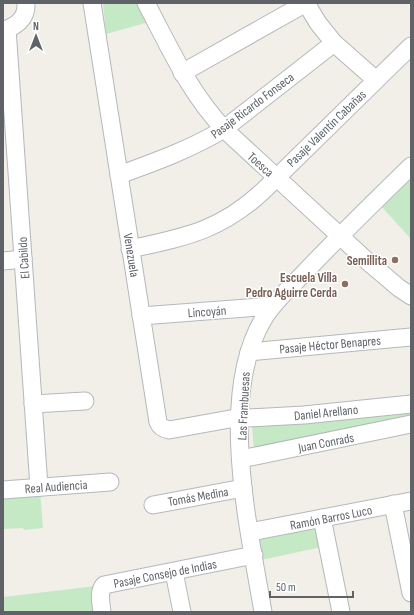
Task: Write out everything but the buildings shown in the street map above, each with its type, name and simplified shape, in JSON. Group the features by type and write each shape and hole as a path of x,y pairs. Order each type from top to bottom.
{"street":[{"name":"Venezuela","path":"92,3 158,422 163,428 169,430 225,420 240,420"},
{"name":"Toesca","path":"146,3 182,73 199,100 224,129 339,236 382,274 411,296"},
{"path":"182,73 306,3 318,23 334,43 376,80"},
{"path":"5,30 17,25 25,10"},
{"name":"El Cabildo","path":"5,30 39,487"},
{"name":"Pasaje Ricardo Fonseca","path":"119,175 175,154 210,138 224,129 334,43"},
{"name":"Pasaje Valentín Cabañas","path":"130,249 181,238 221,222 236,213 252,201 411,46"},
{"name":"Las Frambuesas","path":"263,612 243,488 241,459 240,420 242,386 249,352 258,328 272,306 339,236 411,166"},
{"path":"3,261 23,259"},
{"name":"Lincoyán","path":"141,316 272,306"},
{"name":"Pasaje Héctor Benapres","path":"249,352 411,337"},
{"path":"33,404 85,401"},
{"name":"Daniel Arellano","path":"240,420 411,404"},
{"name":"Juan Conrads","path":"241,459 411,424"},
{"name":"Real Audiencia","path":"3,490 110,482"},
{"name":"Tomás Medina","path":"153,505 243,488"},
{"name":"Ramón Barros Luco","path":"250,532 411,501"},
{"path":"393,504 411,593"},
{"path":"322,518 341,612"},
{"name":"Pasaje Consejo de Indias","path":"102,612 100,595 101,589 104,585 254,555"},
{"path":"174,572 182,612"}],"green space":[{"path":"103,3 138,3 149,22 106,34"},
{"path":"411,177 411,239 381,206"},
{"path":"411,409 411,420 254,451 252,425"},
{"path":"40,492 43,528 24,530 23,528 3,529 3,496"},
{"path":"316,527 322,547 261,560 258,542 262,539"},
{"path":"96,586 98,612 3,612 3,597"}],"place":[{"name":"Semillita","path":"395,260"},
{"name":"Escuela Villa Pedro Aguirre Cerda","path":"345,284"}]}
